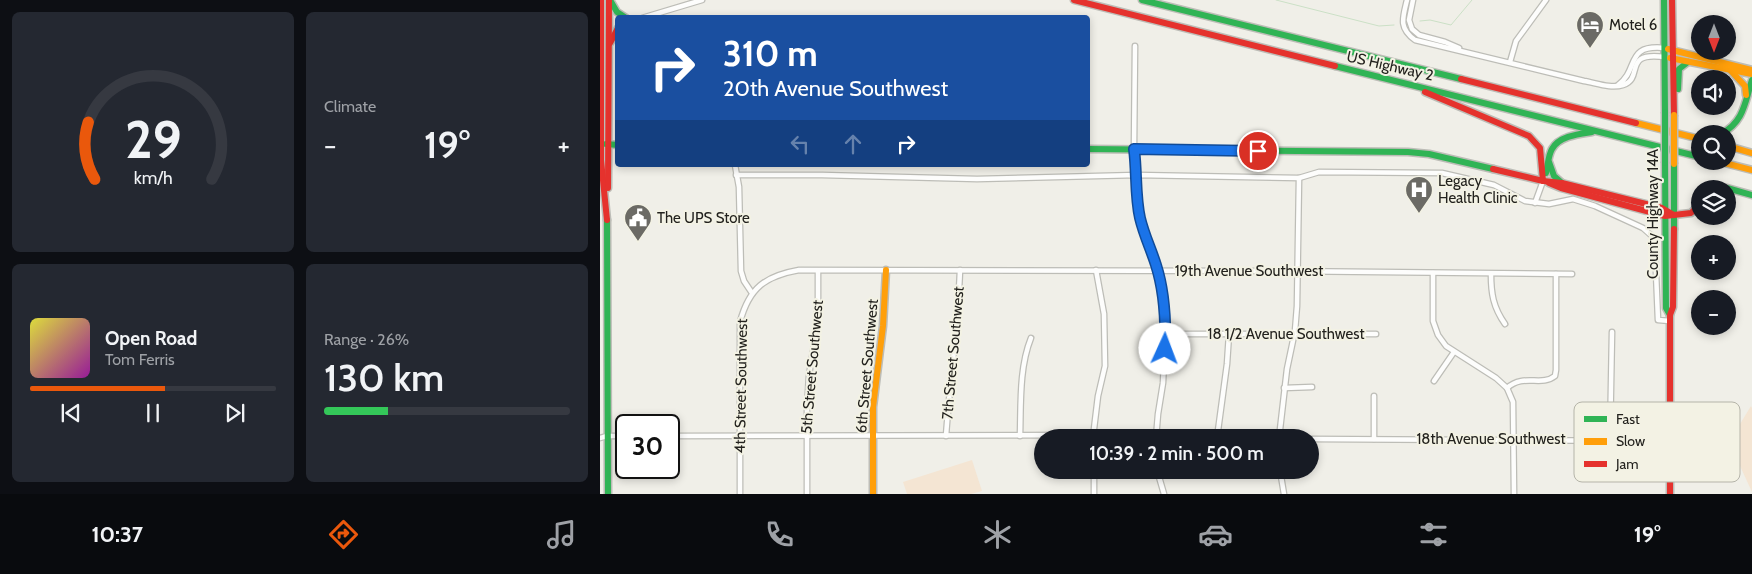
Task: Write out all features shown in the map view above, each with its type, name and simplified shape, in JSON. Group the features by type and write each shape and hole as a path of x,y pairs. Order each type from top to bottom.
{"main road":[{"path":"601,0 600,144 604,220"},
{"path":"610,0 617,12 622,15"},
{"path":"608,494 603,308 604,220 609,154 610,0"},
{"name":"US Highway 2","path":"1074,0 1691,155"},
{"name":"US Highway 2","path":"1142,0 1691,137"},
{"path":"1160,0 1180,10"},
{"name":"County Highway 14A","path":"1664,0 1666,308 1670,318"},
{"path":"1672,0 1674,102"},
{"path":"600,24 609,24"},
{"path":"609,46 615,34"},
{"path":"1664,48 1752,70"},
{"path":"1665,57 1727,70"},
{"path":"1674,102 1678,90 1678,70 1681,65 1693,62"},
{"path":"1736,72 1752,74"},
{"path":"1378,75 1429,93 1529,136 1540,148 1543,181"},
{"path":"1736,76 1745,86 1747,98"},
{"path":"1736,125 1744,113 1752,80"},
{"name":"County Highway 14A","path":"1671,402 1670,318 1673,307 1674,102"},
{"path":"1668,131 1691,134"},
{"path":"1543,181 1553,149 1562,140 1577,134 1597,132"},
{"path":"600,144 615,145"},
{"path":"1736,148 1752,153"},
{"path":"1090,149 1408,152 1429,154 1543,181 1562,183 1662,208 1665,213"},
{"path":"601,154 615,154"},
{"path":"1549,162 1554,176 1562,183"},
{"path":"1736,166 1752,170"},
{"path":"1647,205 1659,203 1665,177"},
{"path":"1543,181 1561,188 1674,215 1691,213"},
{"path":"1736,190 1752,195"},
{"name":"6th Street Southwest","path":"873,494 873,406 883,326 886,270"}],"street":[{"path":"652,15 702,0"},
{"path":"1407,0 1402,20 1409,36 1415,40 1584,81 1616,86 1624,85 1630,80 1637,63 1646,56 1665,57"},
{"path":"1414,0 1409,20 1412,29 1418,35 1445,42 1467,52"},
{"path":"1510,62 1516,41 1546,0"},
{"path":"609,24 615,23"},
{"path":"1135,46 1134,149 1137,198 1140,218 1158,270 1166,319 1163,383 1157,429"},
{"path":"1616,86 1628,75 1633,60 1640,51 1651,48 1664,48"},
{"path":"735,167 739,187 741,271 744,281 752,293"},
{"path":"736,175 977,179 1137,176 1300,178 1320,172 1442,173 1494,185 1525,201 1549,204 1573,199 1586,202 1644,228 1652,236 1655,249 1658,320 1670,318"},
{"path":"1280,429 1284,388 1295,334 1300,178"},
{"path":"1535,203 1543,181"},
{"name":"19th Avenue Southwest","path":"752,293 766,280 777,275 799,270 1158,270 1572,274"},
{"name":"7th Street Southwest","path":"946,436 959,309 960,270"},
{"path":"1094,429 1098,396 1105,366 1104,314 1096,270"},
{"name":"5th Street Southwest","path":"806,494 809,375 815,339 818,271"},
{"path":"1433,273 1433,321 1438,335 1446,346 1454,352 1496,378 1507,388 1513,402 1514,494"},
{"path":"1491,274 1491,296 1497,313 1505,324"},
{"path":"1507,388 1517,381 1546,380 1555,376 1556,274"},
{"name":"4th Street Southwest","path":"740,494 740,322 742,311 752,293"},
{"path":"1611,402 1612,332"},
{"name":"18 1/2 Avenue Southwest","path":"1165,334 1376,334"},
{"path":"1218,429 1229,334"},
{"path":"1020,436 1024,367 1026,352 1031,338"},
{"path":"1434,381 1454,352"},
{"path":"1284,388 1312,387"},
{"path":"1374,396 1374,439"},
{"path":"600,438 615,436"},
{"path":"680,436 1034,436"},
{"name":"18th Avenue Southwest","path":"1319,439 1574,440"},
{"path":"1094,479 1094,494"},
{"path":"1160,479 1164,494"},
{"path":"1282,479 1284,494"}],"shaded area":[{"path":"1751,406 1752,492 1740,466 1740,424"},
{"path":"972,460 982,491 971,494 907,494 903,482"}],"waterway":[{"path":"1276,0 1379,26 1394,25"},
{"path":"1420,21 1430,20 1451,25 1472,0"}],"traffic: fast":[{"path":"610,0 617,12 622,15"},
{"path":"1142,0 1461,79"},
{"path":"1664,0 1665,112"},
{"path":"1678,89 1679,69 1688,62"},
{"path":"1335,66 1691,155"},
{"path":"1734,125 1743,111 1752,80"},
{"path":"1665,112 1665,163"},
{"path":"1546,173 1552,149 1559,141 1570,136 1592,132"},
{"path":"606,144 615,145"},
{"path":"1090,149 1408,152 1429,154 1493,169"},
{"path":"1549,162 1554,176 1562,183"},
{"path":"1665,163 1666,308 1670,315"},
{"path":"1674,164 1674,229"},
{"path":"1736,191 1752,195"},
{"path":"607,220 608,494"}],"traffic: slow":[{"path":"1668,49 1752,70"},
{"path":"1670,58 1752,74"},
{"path":"1736,76 1745,86 1746,95"},
{"path":"1674,115 1674,164"},
{"path":"1636,123 1691,137"},
{"path":"1736,148 1752,153"},
{"path":"1736,166 1752,170"},
{"path":"873,494 873,407 883,326 886,270"}],"traffic: jam":[{"path":"601,0 601,160 607,220"},
{"path":"608,188 609,0"},
{"path":"1074,0 1335,66"},
{"path":"1672,0 1674,115"},
{"path":"610,43 615,34"},
{"path":"1461,79 1636,123"},
{"path":"1425,92 1529,136 1540,148 1543,181"},
{"path":"1493,169 1543,181 1562,183 1662,208 1674,215"},
{"path":"1549,183 1561,188 1665,216 1691,213"},
{"path":"1670,402 1670,315 1673,307 1674,229"},
{"path":"1670,482 1670,494"}],"place":[{"name":"Motel 6","path":"1590,49"},
{"name":"Legacy Health Clinic","path":"1419,214"},
{"name":"The UPS Store","path":"638,242"}],"route":[{"path":"1165,349 1166,319 1163,293 1160,277 1140,218 1134,149 1258,151"}]}
